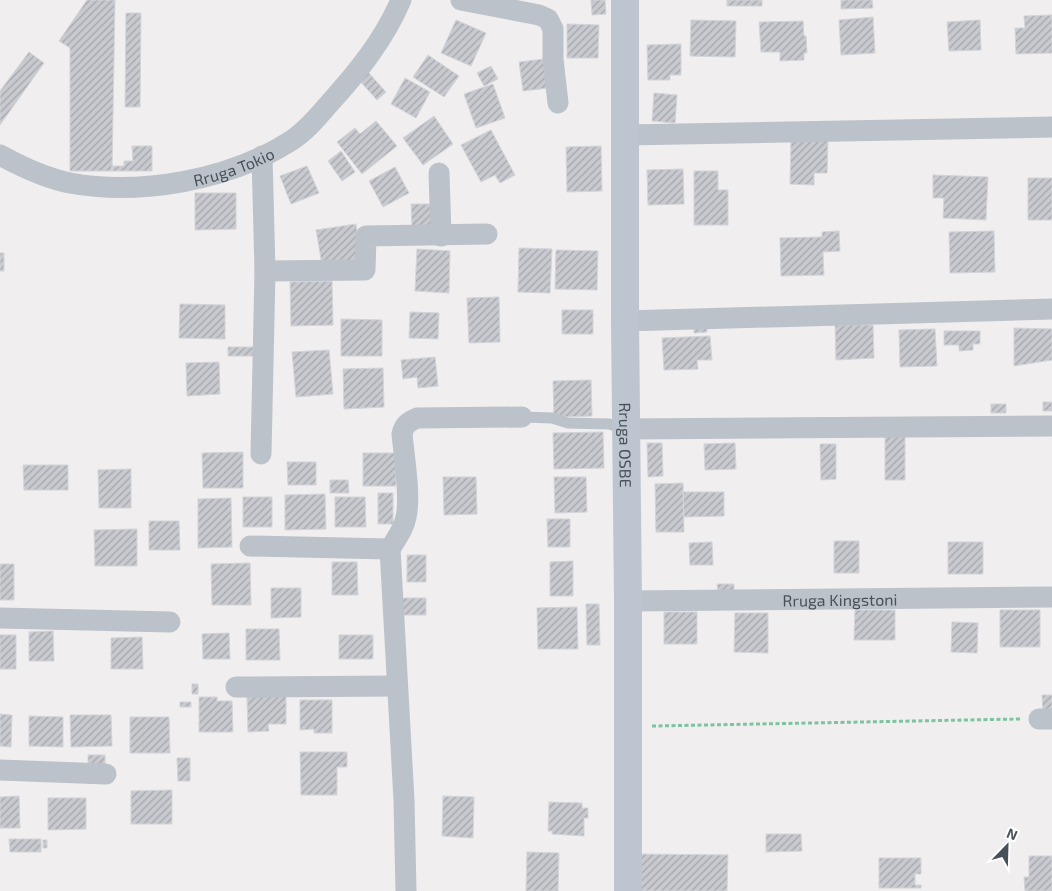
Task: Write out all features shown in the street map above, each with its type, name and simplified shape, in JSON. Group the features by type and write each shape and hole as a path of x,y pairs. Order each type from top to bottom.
{"street":[{"name":"Rruga Tokio","path":"0,155 30,171 69,183 107,187 148,187 190,179 222,171 262,156 291,141 317,118 368,59 401,0"},
{"path":"461,0 539,15 548,19 553,28 553,59 558,103"},
{"name":"Rruga OSBE","path":"625,0 624,321 629,727 628,891"},
{"path":"625,135 1052,127"},
{"path":"261,454 265,271 262,156"},
{"path":"439,173 441,236"},
{"path":"265,271 365,270 366,236 487,234"},
{"path":"624,321 1052,309"},
{"path":"406,891 404,800 390,549 400,534 406,517 407,498 402,434 404,427 416,418 522,417"},
{"path":"626,429 1052,426"},
{"path":"250,546 390,549"},
{"name":"Rruga Kingstoni","path":"628,600 1052,597"},
{"path":"0,618 170,622"},
{"path":"236,687 398,686"},
{"path":"0,770 106,774"}],"lane":[{"path":"522,417 552,418 568,423 609,424 626,429"}],"path":[{"path":"629,727 1046,719"}],"building":[{"path":"87,0 115,0 112,171 70,171 70,48 59,41"},
{"path":"591,0 605,0 606,14 592,15"},
{"path":"727,0 762,0 762,6 727,6"},
{"path":"841,0 872,0 873,8 841,9"},
{"path":"126,13 141,13 140,107 125,107"},
{"path":"1052,15 1052,53 1016,54 1015,28 1025,28 1024,16"},
{"path":"873,17 875,53 841,55 839,20"},
{"path":"456,20 486,33 471,66 441,53"},
{"path":"691,20 736,21 735,57 690,56"},
{"path":"980,20 981,50 949,51 947,22"},
{"path":"803,21 807,53 804,53 804,60 780,61 780,52 761,52 759,22"},
{"path":"567,24 599,25 598,58 567,58"},
{"path":"681,44 681,75 670,75 670,80 648,80 647,45"},
{"path":"29,52 44,63 0,125 0,91"},
{"path":"428,55 459,76 444,97 413,77"},
{"path":"545,59 549,88 523,91 519,62"},
{"path":"491,66 498,79 484,86 477,73"},
{"path":"368,72 386,92 377,100 359,80"},
{"path":"405,78 430,92 416,118 391,104"},
{"path":"493,84 505,118 476,128 464,94"},
{"path":"654,93 677,95 675,123 652,121"},
{"path":"434,116 453,144 423,165 403,138"},
{"path":"376,121 397,146 362,174 337,142 355,128 360,134"},
{"path":"491,130 515,175 500,183 495,175 481,182 461,145"},
{"path":"791,140 828,140 827,173 814,173 814,185 790,184"},
{"path":"132,146 152,146 152,171 112,171 112,166 124,166 124,161 133,161"},
{"path":"601,146 602,191 567,192 566,147"},
{"path":"341,151 355,172 342,181 328,161"},
{"path":"307,166 319,193 291,204 280,176"},
{"path":"395,167 409,193 383,207 369,181"},
{"path":"683,169 684,204 648,205 647,170"},
{"path":"694,171 718,171 718,190 728,190 728,225 694,225"},
{"path":"933,175 988,177 986,220 943,218 944,198 933,198"},
{"path":"1028,178 1052,178 1052,220 1028,220"},
{"path":"195,193 236,193 236,229 195,230"},
{"path":"411,204 436,204 437,226 412,227"},
{"path":"356,224 361,259 322,265 316,230"},
{"path":"839,231 840,251 823,252 824,275 781,276 780,238 822,237 822,232"},
{"path":"994,231 995,272 950,273 949,232"},
{"path":"519,248 552,249 550,293 518,292"},
{"path":"417,249 450,251 449,293 415,291"},
{"path":"556,250 598,251 597,290 555,289"},
{"path":"0,253 4,253 4,271 0,271"},
{"path":"332,281 333,325 291,326 290,282"},
{"path":"499,297 500,342 469,343 467,298"},
{"path":"180,304 225,305 225,339 179,338"},
{"path":"562,310 593,310 593,334 562,334"},
{"path":"410,312 439,313 438,339 409,338"},
{"path":"341,319 382,320 382,356 341,356"},
{"path":"707,323 707,332 694,333 694,324"},
{"path":"835,325 873,325 874,358 836,360"},
{"path":"1014,328 1052,329 1052,360 1014,366"},
{"path":"935,329 937,366 900,367 899,330"},
{"path":"944,331 980,331 980,344 973,344 973,350 959,351 959,345 944,345"},
{"path":"710,336 712,360 697,360 698,369 664,370 662,338"},
{"path":"228,347 257,347 257,356 228,356"},
{"path":"329,350 333,394 296,397 292,352"},
{"path":"435,357 438,386 418,388 417,377 403,379 401,360"},
{"path":"219,362 220,394 187,396 186,363"},
{"path":"383,368 384,407 344,409 343,369"},
{"path":"591,380 592,416 554,417 553,381"},
{"path":"1043,402 1052,402 1052,411 1043,411"},
{"path":"991,404 1006,404 1006,413 991,413"},
{"path":"603,432 604,468 554,469 553,433"},
{"path":"885,436 905,436 905,480 885,480"},
{"path":"647,443 662,443 663,476 648,477"},
{"path":"735,443 736,469 705,470 704,444"},
{"path":"820,444 836,444 836,479 821,480"},
{"path":"243,452 243,488 203,488 202,453"},
{"path":"363,453 396,453 396,486 363,486"},
{"path":"287,462 316,462 316,485 288,485"},
{"path":"23,465 68,465 68,490 24,490"},
{"path":"131,469 131,508 99,508 98,470"},
{"path":"443,477 476,477 477,514 444,515"},
{"path":"554,477 586,477 587,512 555,513"},
{"path":"330,480 348,480 349,493 330,493"},
{"path":"683,483 684,532 656,532 655,484"},
{"path":"683,492 724,492 724,516 684,517"},
{"path":"378,493 393,493 393,524 378,524"},
{"path":"325,494 326,529 285,530 285,495"},
{"path":"243,497 272,497 272,527 243,527"},
{"path":"335,497 365,497 366,527 335,527"},
{"path":"231,498 232,547 198,548 198,499"},
{"path":"547,519 570,519 570,547 548,547"},
{"path":"149,521 179,521 180,550 149,550"},
{"path":"137,529 137,566 95,566 94,530"},
{"path":"834,541 859,541 859,573 834,573"},
{"path":"712,542 713,565 690,565 689,543"},
{"path":"948,542 983,542 983,574 948,574"},
{"path":"407,555 426,555 426,582 407,582"},
{"path":"573,561 573,596 550,596 550,562"},
{"path":"332,562 357,562 358,595 332,595"},
{"path":"250,563 251,605 212,605 211,564"},
{"path":"0,564 14,564 14,600 0,600"},
{"path":"717,584 734,584 734,593 718,594"},
{"path":"271,588 301,588 301,617 271,618"},
{"path":"400,598 426,598 426,615 400,615"},
{"path":"586,604 599,604 600,645 587,645"},
{"path":"577,607 578,649 538,649 537,608"},
{"path":"855,610 895,610 895,640 854,640"},
{"path":"1000,610 1040,610 1040,647 1000,647"},
{"path":"664,612 697,612 697,644 664,644"},
{"path":"735,613 768,613 768,653 734,652"},
{"path":"952,622 978,623 977,653 951,652"},
{"path":"246,629 279,629 280,660 246,660"},
{"path":"53,631 54,661 29,661 29,632"},
{"path":"229,633 230,659 203,659 202,634"},
{"path":"0,635 16,635 16,669 0,669"},
{"path":"339,635 373,635 373,659 339,659"},
{"path":"142,637 143,669 111,669 111,638"},
{"path":"192,684 198,684 198,694 192,694"},
{"path":"1042,695 1052,695 1052,714 1043,714"},
{"path":"286,696 286,724 268,724 269,731 248,732 247,697"},
{"path":"199,697 217,697 217,701 232,701 233,732 199,732"},
{"path":"300,700 332,700 332,733 314,733 314,729 300,730"},
{"path":"180,702 191,702 191,707 180,707"},
{"path":"0,714 12,715 11,747 0,746"},
{"path":"70,715 111,715 112,746 71,747"},
{"path":"29,716 63,717 63,747 29,746"},
{"path":"130,717 169,717 170,753 130,753"},
{"path":"300,752 347,752 347,767 337,767 337,795 301,795"},
{"path":"88,755 105,755 105,765 88,765"},
{"path":"177,758 190,758 190,781 178,781"},
{"path":"172,790 172,824 131,824 131,791"},
{"path":"19,796 20,828 0,828 0,797"},
{"path":"443,796 474,797 473,838 442,836"},
{"path":"48,798 86,798 86,829 48,830"},
{"path":"549,802 582,803 582,808 588,808 588,818 584,818 584,836 552,834 552,831 548,831"},
{"path":"766,834 801,834 802,851 766,852"},
{"path":"9,839 41,839 41,852 10,852"},
{"path":"43,840 47,840 47,848 43,848"},
{"path":"527,852 559,853 558,891 526,891"},
{"path":"637,854 728,855 727,891 637,891"},
{"path":"1029,856 1052,856 1052,891 1025,891 1024,877 1029,877"},
{"path":"879,858 921,858 921,874 915,874 915,885 921,885 921,888 879,888"}]}
